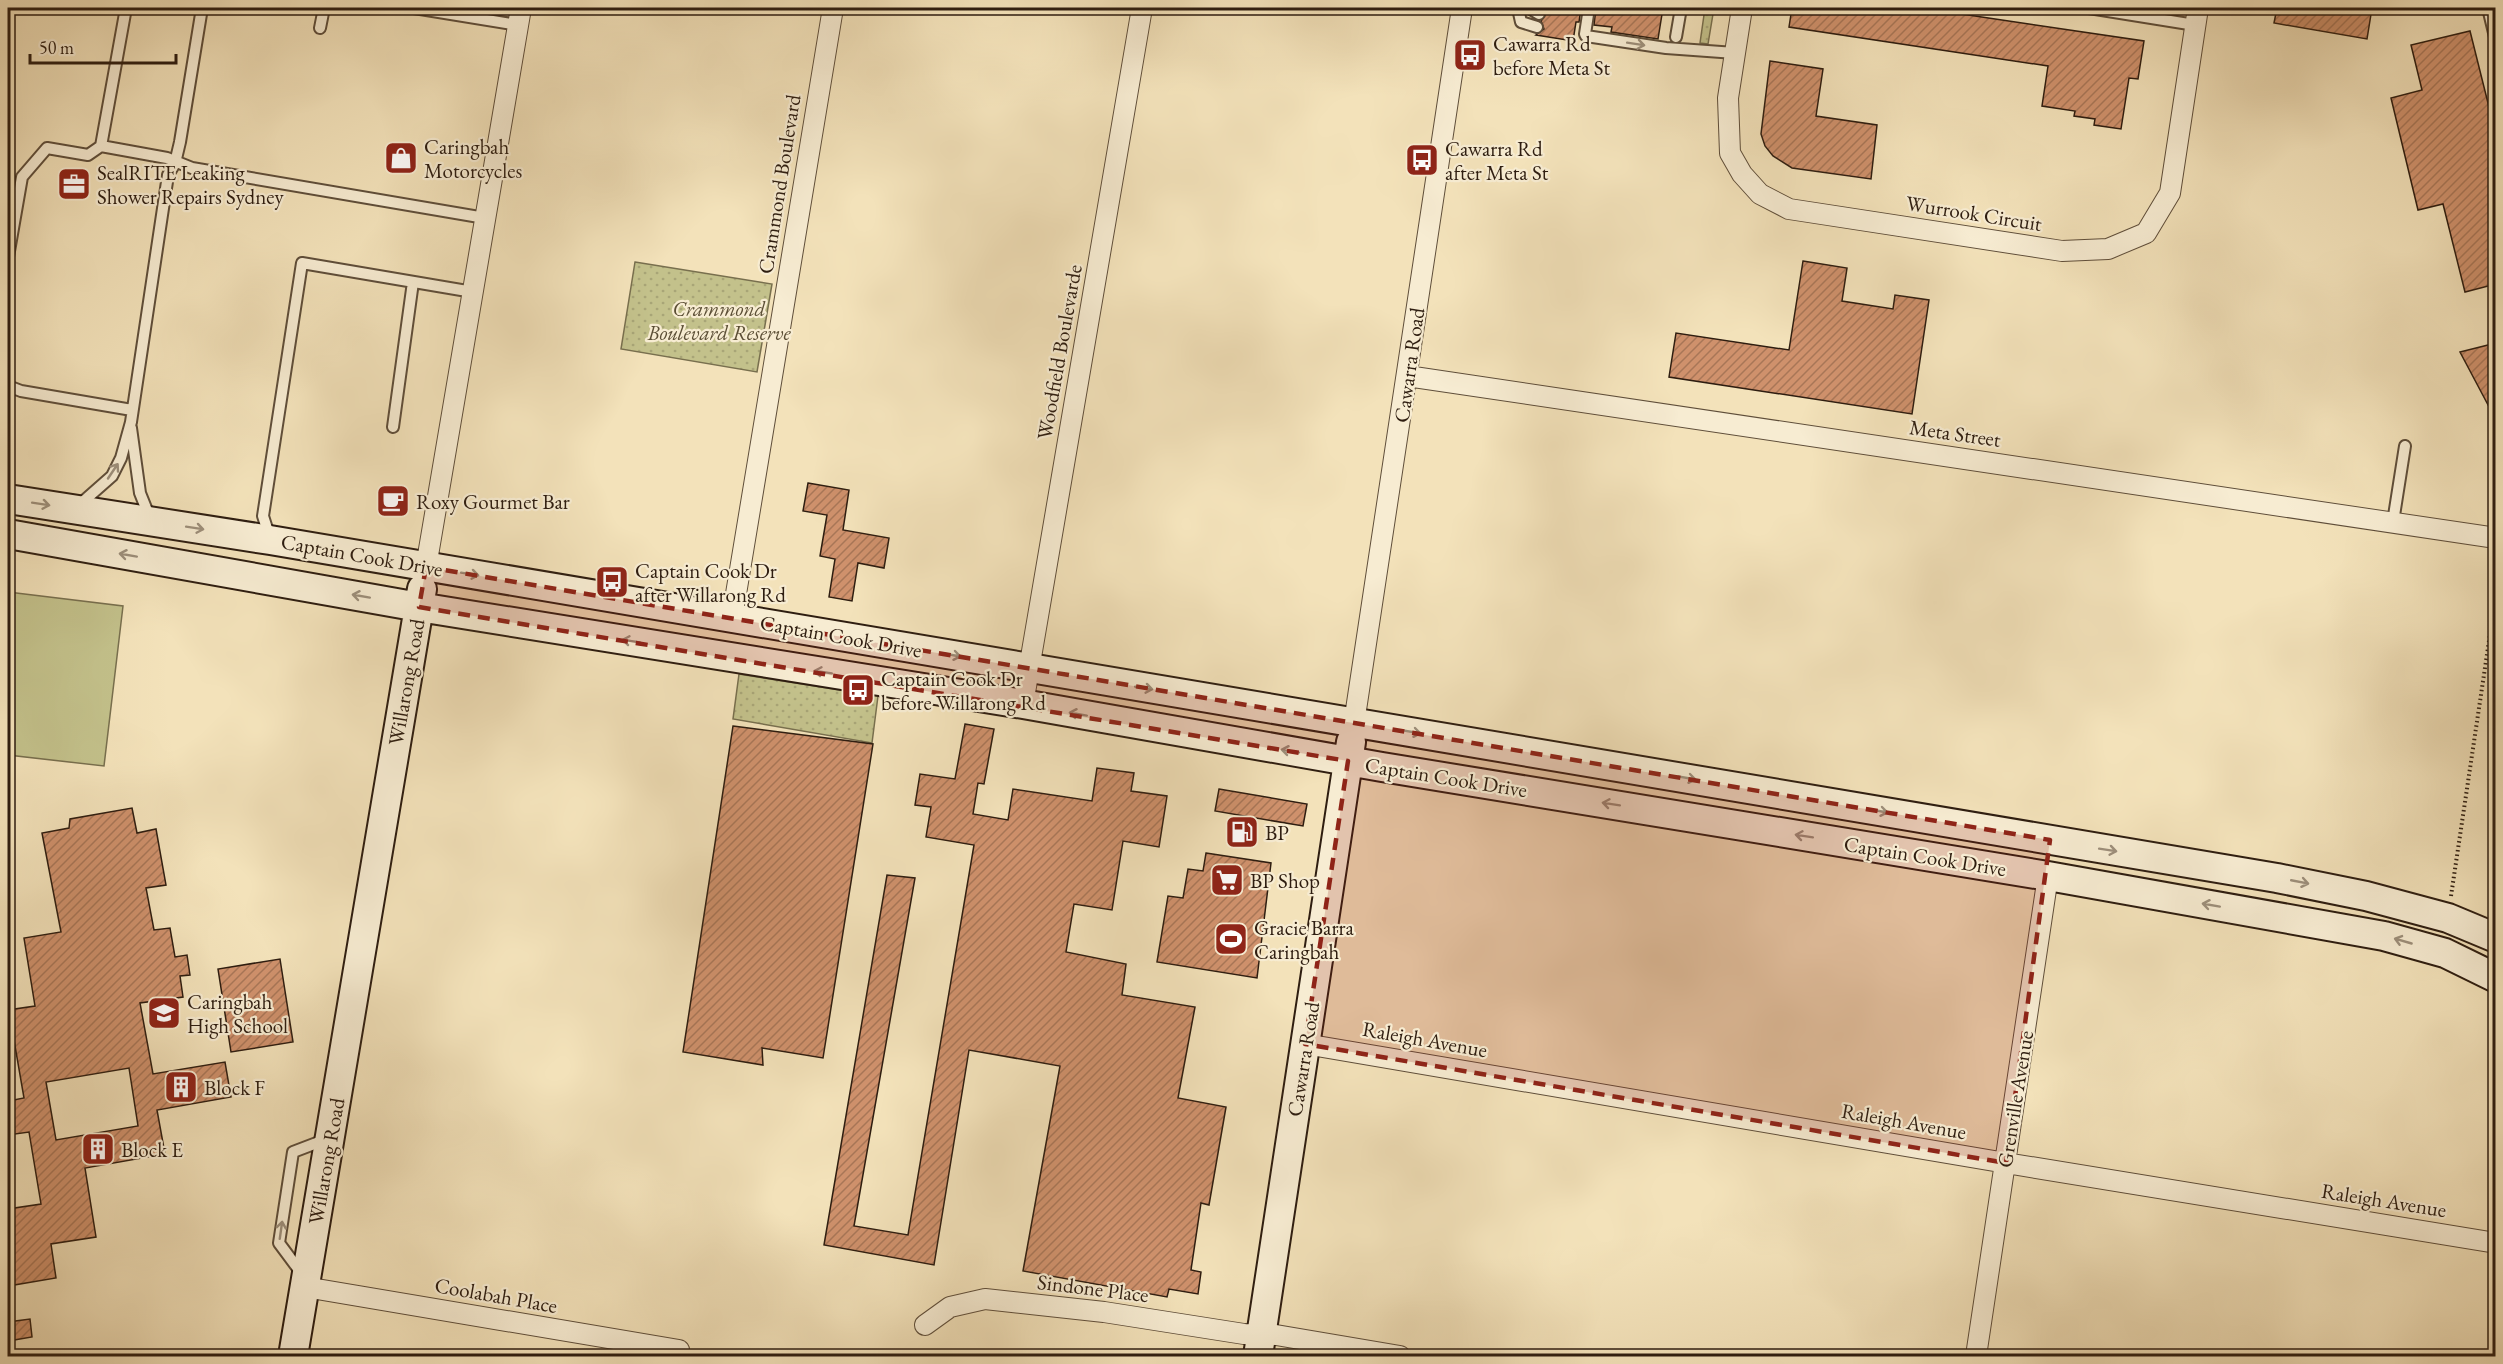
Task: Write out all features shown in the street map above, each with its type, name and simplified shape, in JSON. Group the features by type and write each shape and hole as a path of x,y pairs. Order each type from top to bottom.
{"main road":[{"name":"Captain Cook Drive","path":"8,499 270,540 2288,880 2366,896 2448,918 2496,938"},
{"name":"Captain Cook Drive","path":"8,534 419,607 1023,704 1348,761 2048,876 2384,936 2445,953 2496,978"},
{"name":"Willarong Road","path":"293,1356 426,567"},
{"name":"Captain Cook Drive","path":"1348,761 1354,723"},
{"name":"Cawarra Road","path":"1260,1346 1348,761"},
{"name":"Grenville Avenue","path":"2048,876 2050,840"}],"street":[{"name":"Crammond Boulevard","path":"732,618 833,8"},
{"name":"Woodfield Boulevarde","path":"1023,704 1142,8"},
{"name":"Cawarra Road","path":"1354,723 1461,8"},
{"name":"Wurrook Circuit","path":"1742,8 1728,98 1730,153 1742,174 1760,194 1789,209 2062,251 2108,249 2146,233 2170,193 2197,16"},
{"name":"Willarong Road","path":"426,567 520,16"},
{"name":"Meta Street","path":"1407,376 2496,538"},
{"name":"Grenville Avenue","path":"1976,1356 2048,876"},
{"path":"2448,918 2496,928"},
{"path":"2445,953 2496,969"},
{"name":"Raleigh Avenue","path":"1305,1044 2006,1163 2496,1243"},
{"name":"Coolabah Place","path":"305,1283 679,1350"},
{"name":"Sindone Place","path":"925,1325 950,1307 985,1299 1104,1312 1260,1346 1400,1356"}],"lane":[{"path":"101,146 126,8"},
{"path":"75,509 112,476 121,458 131,422 168,175 176,163 202,8"},
{"path":"320,28 324,8"},
{"path":"414,8 520,16"},
{"path":"1521,8 1519,13 1521,22 1537,27"},
{"path":"1529,8 1539,14"},
{"path":"1589,8 1582,20 1580,33 1587,36 1666,48 1735,53"},
{"path":"1676,37 1681,8"},
{"path":"2089,8 2197,16"},
{"path":"2488,8 2496,41"},
{"path":"8,257 22,177 46,148 88,155 101,146 167,158 192,168 485,218"},
{"path":"270,540 263,516 302,263 473,292"},
{"path":"393,428 413,282"},
{"path":"8,387 132,410"},
{"path":"131,422 140,493 152,521"},
{"path":"2393,522 2405,446"}],"path":[{"path":"2448,918 2496,594"}],"highlighted area":[{"path":"426,567 2050,840 2006,1163 1305,1044 1348,761 419,607"}],"green space":[{"path":"1705,8 1714,8 1708,44 1700,43"},
{"name":"Crammond Boulevard Reserve","path":"635,262 772,284 757,372 621,349"},
{"path":"8,592 123,606 104,766 8,755"},
{"path":"739,674 878,696 872,743 733,719"}],"building":[{"path":"1543,8 1581,8 1573,41 1536,35 1544,29 1541,21 1546,14"},
{"path":"1596,8 1663,8 1658,39 1611,32 1612,27 1594,25"},
{"path":"1792,8 1921,8 2144,41 2138,79 2129,78 2121,129 2094,125 2095,119 2074,116 2075,111 2042,106 2048,66 1789,27"},
{"path":"2277,8 2372,8 2367,39 2274,23"},
{"path":"2470,31 2496,135 2496,284 2465,292 2443,204 2418,210 2391,98 2422,90 2411,45"},
{"path":"1770,61 1823,69 1816,116 1877,125 1871,179 1792,168 1773,156 1765,146 1761,134"},
{"path":"1803,261 1847,268 1842,301 1893,309 1895,295 1929,300 1912,414 1669,377 1676,333 1789,350"},
{"path":"2496,343 2496,420 2460,352"},
{"path":"808,483 849,490 843,530 889,538 884,568 858,563 852,601 829,597 835,559 820,556 827,515 803,511"},
{"path":"965,724 994,729 984,784 978,783 973,814 1008,820 1013,789 1092,801 1097,768 1134,773 1131,791 1167,796 1159,847 1123,841 1112,910 1074,904 1066,952 1126,964 1122,995 1195,1007 1178,1098 1226,1107 1209,1205 1201,1203 1191,1270 1201,1272 1198,1294 1169,1289 1167,1297 1023,1271 1060,1066 969,1050 934,1265 824,1245 887,875 915,878 854,1226 908,1235 974,845 926,837 931,807 915,805 920,774 955,779"},
{"path":"733,726 873,744 823,1058 762,1048 763,1065 683,1052"},
{"path":"1219,789 1307,804 1303,826 1215,811"},
{"path":"132,808 137,833 156,829 166,885 146,888 154,930 170,928 175,957 187,955 190,975 180,976 183,997 140,1003 153,1074 225,1062 231,1097 157,1110 165,1154 85,1168 96,1237 51,1244 56,1278 8,1286 8,1209 41,1204 29,1132 8,1135 8,1101 24,1098 14,1040 8,1041 8,1010 35,1006 24,938 61,932 42,833 69,828 70,819","holes":["129,1068 138,1126 56,1140 46,1082"]},
{"path":"1206,853 1271,863 1257,978 1157,962 1168,896 1183,898 1188,869 1203,871"},
{"path":"280,959 293,1042 231,1052 218,969"},
{"path":"30,1319 32,1337 8,1341 8,1322"}],"place":[{"name":"Cawarra Rd before Meta St","path":"1470,55"},
{"name":"Caringbah Motorcycles","path":"401,158"},
{"name":"Cawarra Rd after Meta St","path":"1422,160"},
{"name":"SealRITE Leaking Shower Repairs Sydney","path":"74,184"},
{"name":"Roxy Gourmet Bar","path":"393,501"},
{"name":"Captain Cook Dr after Willarong Rd","path":"612,582"},
{"name":"Captain Cook Dr before Willarong Rd","path":"858,690"},
{"name":"BP","path":"1242,832"},
{"name":"BP Shop","path":"1227,880"},
{"name":"Gracie Barra Caringbah","path":"1231,939"},
{"name":"Caringbah High School","path":"164,1013"},
{"name":"Block F","path":"181,1087"},
{"name":"Block E","path":"98,1149"}]}
